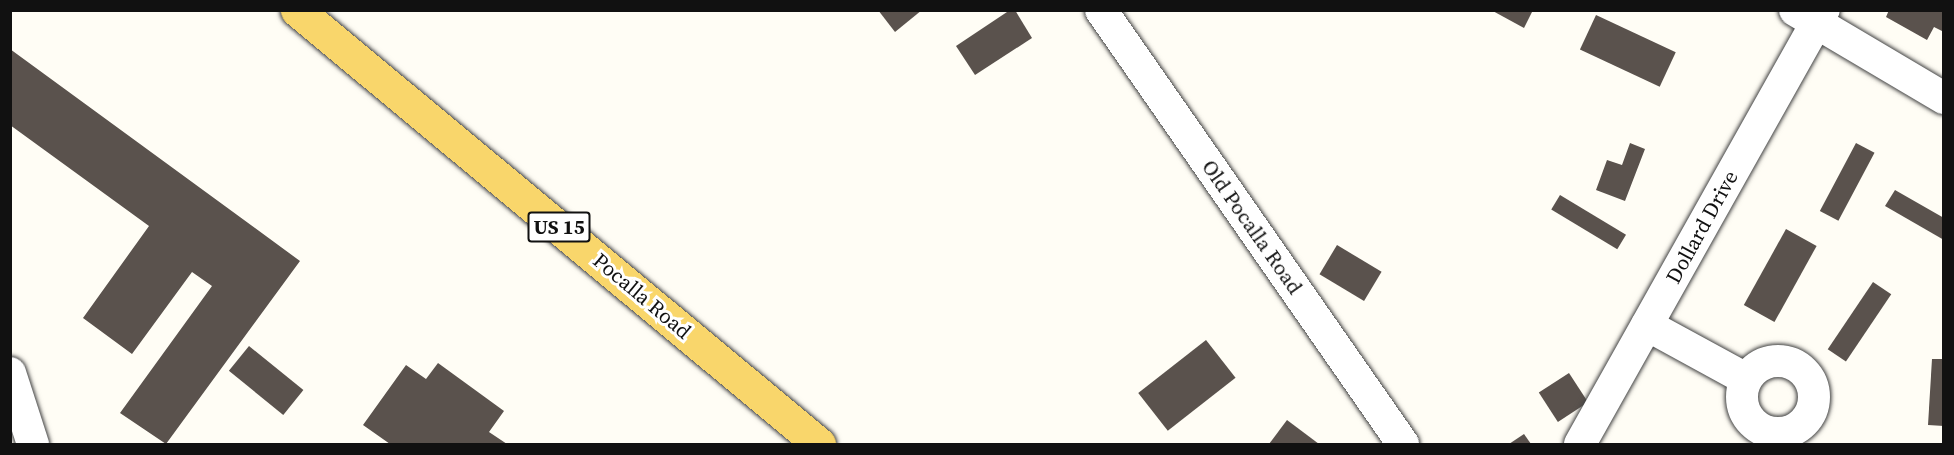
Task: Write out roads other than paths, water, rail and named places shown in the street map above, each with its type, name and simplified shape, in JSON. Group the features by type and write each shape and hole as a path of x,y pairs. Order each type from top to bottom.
{"main road":[{"name":"Pocalla Road","path":"297,10 819,444"}],"street":[{"name":"Old Pocalla Road","path":"1101,10 1403,444"},
{"path":"1812,15 1944,98"},
{"name":"Dollard Drive","path":"1580,444 1647,326 1812,15"},
{"path":"1647,326 1746,379"},
{"path":"10,373 33,444"}]}
